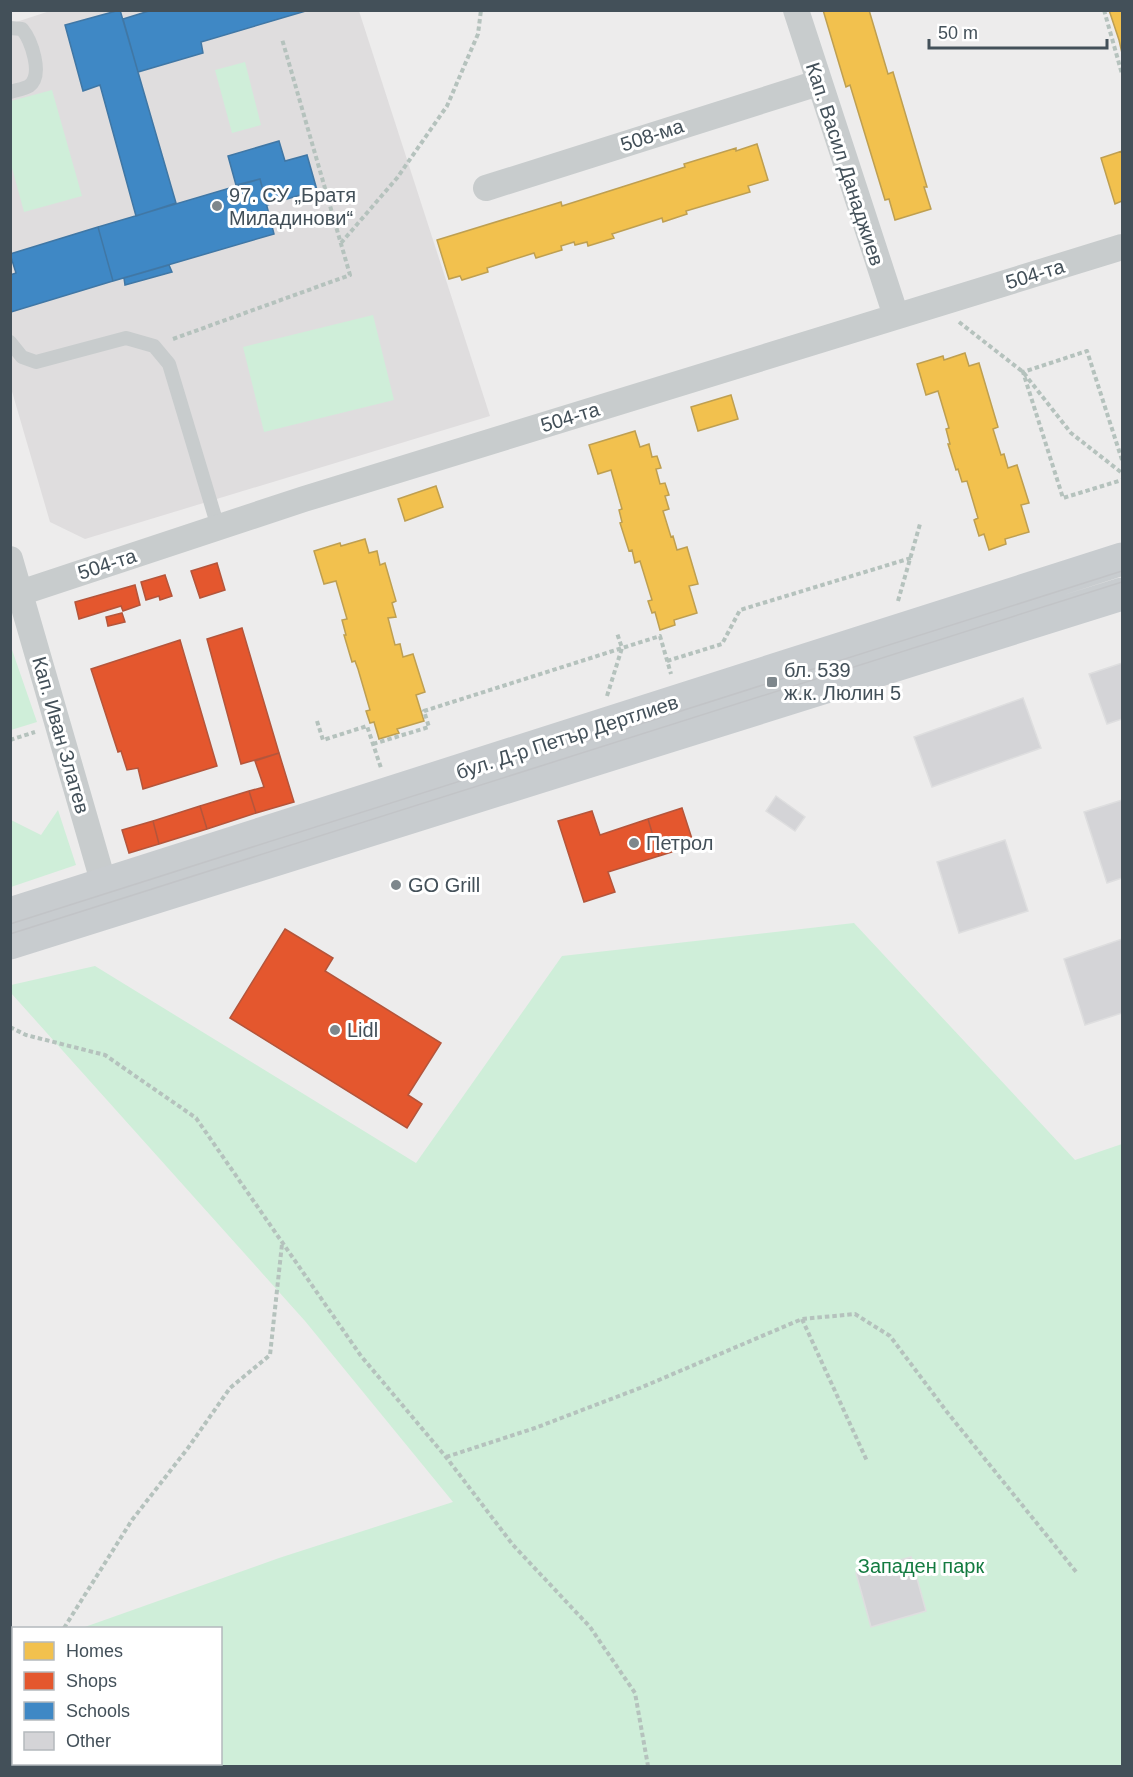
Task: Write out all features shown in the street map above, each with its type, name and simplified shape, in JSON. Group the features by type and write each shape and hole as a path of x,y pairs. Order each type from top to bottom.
{"main road":[{"name":"бул. Д-р Петър Дертлиев","path":"10,943 108,898 1122,559"},
{"name":"бул. Д-р Петър Дертлиев","path":"10,914 108,898 1122,594"}],"street":[{"name":"Кап. Васил Данаджиев","path":"796,10 896,316"},
{"name":"508-ма","path":"486,188 818,83"},
{"name":"504-та","path":"20,593 218,527 1122,247"},
{"name":"Кап. Иван Златев","path":"10,560 108,898"}],"lane":[{"path":"10,28 22,29 30,39 36,68 34,79 29,86 10,92"},
{"path":"10,342 22,357 36,362 126,338 154,346 169,364 218,527"}],"path":[{"path":"341,243 397,178 447,106 478,34 481,10"},
{"path":"1104,10 1122,74"},
{"path":"154,346 350,275 282,39"},
{"path":"955,318 1023,372 1071,433 1122,473"},
{"path":"1023,372 1087,351 1122,460"},
{"path":"1023,372 1063,498 1122,480"},
{"path":"898,602 920,524"},
{"path":"667,661 722,644 740,610 911,558"},
{"path":"603,706 621,648 616,633"},
{"path":"373,744 429,727 424,711 660,636 674,683"},
{"path":"317,721 323,740 367,726 383,776"},
{"path":"10,1027 27,1035 105,1055 196,1118 361,1356 446,1457 513,1545 590,1627 635,1693 648,1767"},
{"path":"65,1627 132,1520 231,1388 270,1355 282,1243"},
{"path":"446,1457 536,1428 640,1388 802,1318 855,1314 890,1336 947,1412 1077,1573"},
{"path":"802,1318 867,1461"}],"shaded area":[{"name":"97. СУ „Братя Миладинови“","path":"53,10 359,11 490,416 85,539 50,522 11,388 10,24"}],"green space":[{"path":"245,62 261,125 232,133 215,70"},
{"path":"52,90 82,196 24,212 11,164 11,101"},
{"path":"373,315 394,400 264,432 243,347"},
{"path":"10,644 37,722 11,730 10,730"},
{"path":"58,810 76,865 11,887 11,820 41,835"},
{"name":"Западен парк","path":"854,923 1075,1160 1122,1144 1122,1766 11,1766 10,1654 12,1653 12,1765 222,1765 222,1627 85,1627 279,1558 453,1502 305,1321 11,993 11,985 95,966 416,1163 562,956"}],"building: Homes":[{"path":"823,10 869,10 888,74 893,72 927,187 924,187 931,209 895,220 889,199 885,200 850,85 846,87"},
{"path":"1109,10 1122,10 1122,53 1119,40"},
{"path":"757,144 768,180 748,186 750,192 686,211 687,214 663,222 662,218 612,234 614,238 588,246 587,242 575,245 574,242 561,246 562,250 536,258 534,253 487,268 488,272 462,280 460,276 449,279 437,240 561,202 562,206 685,167 684,164"},
{"path":"1122,151 1122,201 1115,204 1101,158"},
{"path":"965,353 969,366 979,363 998,427 993,429 1001,455 1004,454 1008,468 1017,465 1029,503 1021,505 1029,532 1005,539 1006,544 989,550 984,534 979,536 974,520 978,518 967,481 962,482 958,469 956,470 948,444 950,444 946,429 949,428 938,391 926,395 917,364 943,356 944,360"},
{"path":"731,395 738,419 698,431 691,407"},
{"path":"635,431 640,447 649,444 652,457 657,456 661,468 656,469 660,484 665,483 669,495 665,496 669,509 663,511 671,537 673,536 677,550 687,547 698,584 689,586 697,613 674,620 675,625 660,630 655,612 652,613 648,601 652,600 640,561 635,563 620,523 622,522 619,510 622,509 611,470 598,474 589,445"},
{"path":"436,486 443,507 405,521 398,499"},
{"path":"365,539 369,553 377,551 380,565 385,563 396,601 392,603 396,617 388,618 395,645 400,644 403,657 413,654 425,692 416,695 424,721 397,729 399,733 379,739 374,722 370,723 366,711 370,710 358,669 355,661 352,662 344,635 346,635 342,620 347,619 336,581 324,584 314,551 340,543 341,546"}],"building: Shops":[{"path":"217,563 225,590 200,598 191,571"},
{"path":"165,575 172,596 160,600 159,596 146,600 141,582"},
{"path":"135,585 140,605 123,611 121,606 79,619 75,602"},
{"path":"122,613 125,622 108,626 106,617"},
{"path":"242,628 279,753 241,764 207,639"},
{"path":"180,640 217,766 143,789 138,768 127,770 121,751 118,752 91,669"},
{"path":"279,753 294,802 256,813 249,791 264,787 255,761"},
{"path":"249,791 256,813 207,829 200,806"},
{"path":"200,806 207,829 159,844 153,821"},
{"path":"682,808 694,845 659,856 648,819"},
{"path":"592,811 600,835 648,819 659,856 608,872 615,892 584,902 558,821"},
{"path":"153,821 159,844 129,853 122,830"},
{"name":"Lidl","path":"285,929 333,958 325,971 441,1043 408,1095 422,1104 407,1128 230,1018"}],"building: Schools":[{"path":"120,10 176,203 136,216 100,85 83,91 65,25"},
{"path":"152,10 309,10 201,42 203,53 138,72 123,19"},
{"path":"279,141 285,161 307,155 317,190 267,205 260,179 236,185 228,156"},
{"path":"260,179 274,234 113,281 98,227"},
{"path":"98,227 113,281 11,312 10,275 16,273 10,254"},
{"path":"169,265 172,272 125,285 124,278"}],"building: Other":[{"path":"1122,663 1122,719 1107,724 1089,674"},
{"path":"1023,698 1041,748 932,787 914,737"},
{"path":"776,796 805,817 795,831 766,811"},
{"path":"1122,800 1122,878 1107,883 1084,812"},
{"path":"1005,840 1028,911 959,933 937,862"},
{"path":"1122,939 1122,1013 1085,1025 1064,959"},
{"path":"911,1557 926,1611 871,1627 856,1573"}],"tram line":[{"path":"10,924 1122,571"},
{"path":"10,934 1122,582"}],"place":[{"name":"97. СУ „Братя Миладинови“","path":"217,206"},
{"name":"бл. 539 ж.к. Люлин 5","path":"772,682"},
{"name":"Петрол","path":"634,843"},
{"name":"GO Grill","path":"396,885"},
{"name":"Lidl","path":"335,1030"}]}
